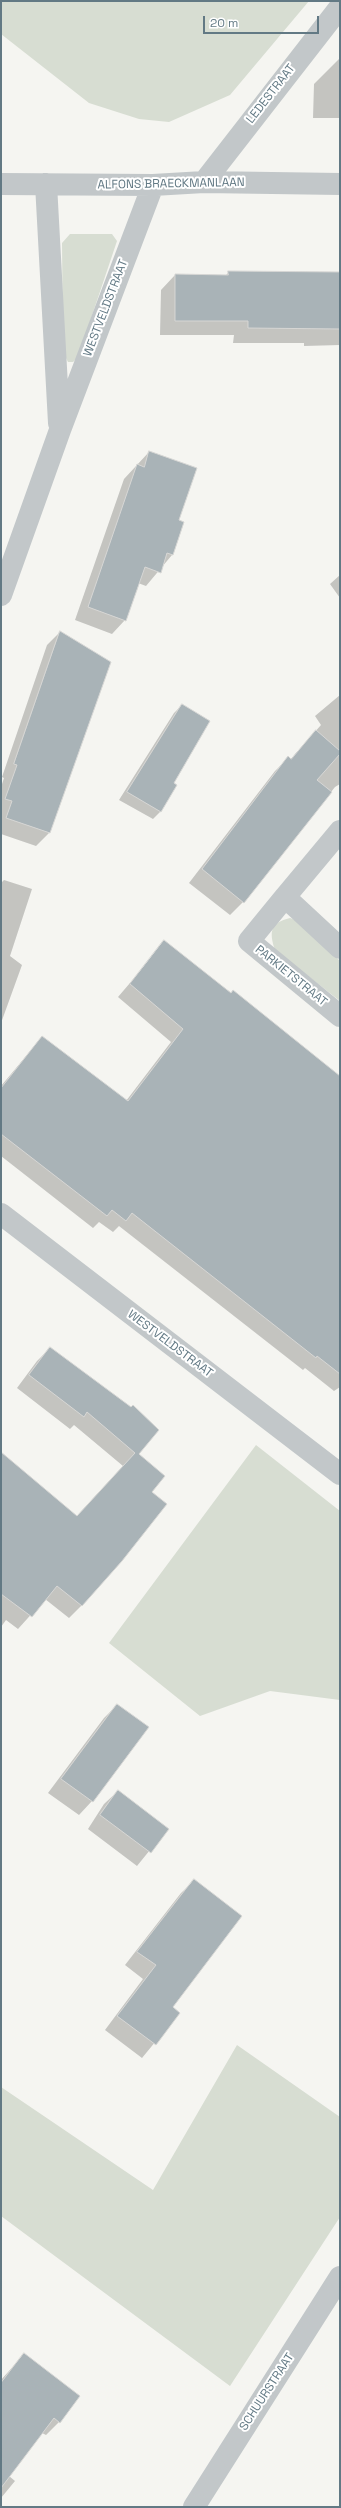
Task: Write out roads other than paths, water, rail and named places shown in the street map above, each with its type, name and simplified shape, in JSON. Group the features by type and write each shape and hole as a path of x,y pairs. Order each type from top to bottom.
{"street":[{"name":"LEDESTRAAT","path":"204,182 340,8"},
{"name":"ALFONS BRAECKMANLAAN","path":"1,184 153,186 204,182 340,184"},
{"name":"WESTVELDSTRAAT","path":"46,184 60,430"},
{"name":"WESTVELDSTRAAT","path":"1,595 60,430 153,186"},
{"name":"PARKIETSTRAAT","path":"340,831 249,941 340,1016"},
{"path":"285,896 340,948"},
{"name":"WESTVELDSTRAAT","path":"1,1214 340,1474"},
{"name":"SCHUURSTRAAT","path":"194,2507 340,2277"}]}
